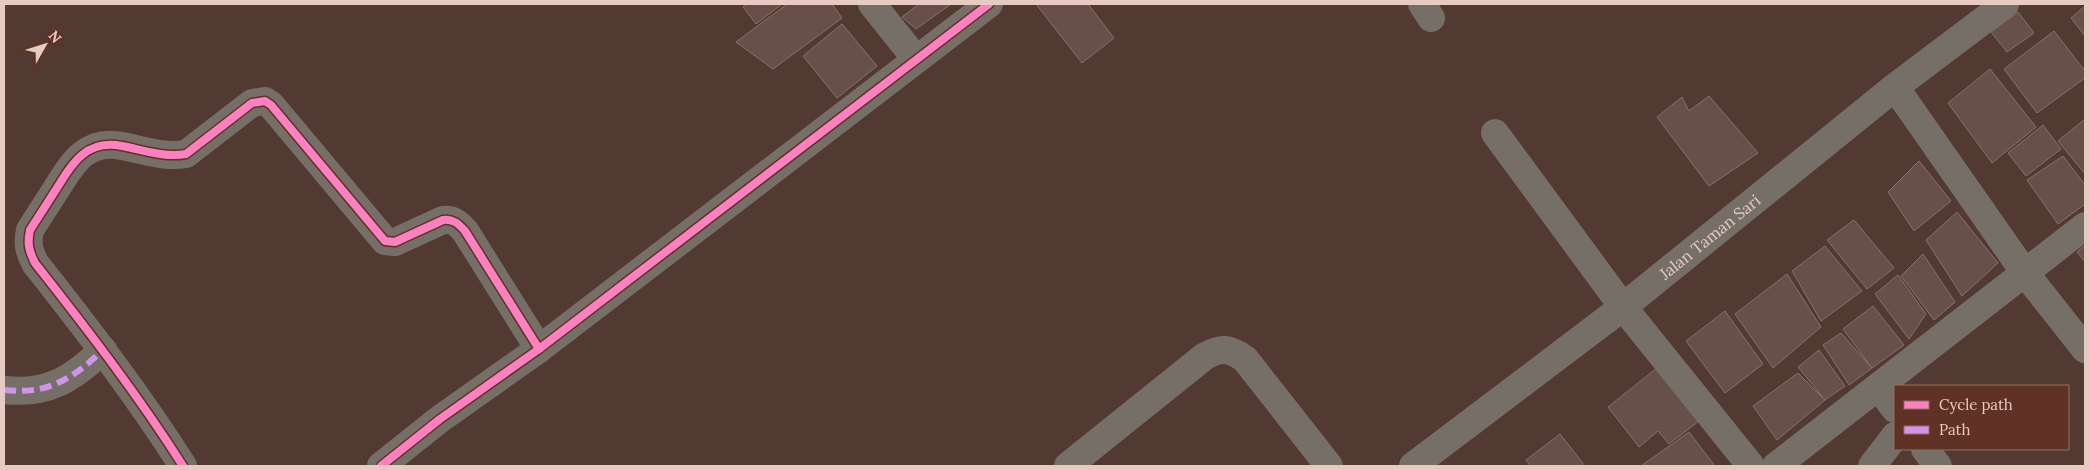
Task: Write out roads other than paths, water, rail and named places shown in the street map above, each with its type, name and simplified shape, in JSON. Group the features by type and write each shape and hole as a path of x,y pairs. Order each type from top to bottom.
{"street":[{"path":"872,4 916,59"},
{"path":"382,466 440,419 539,349 989,4"},
{"name":"Jalan Taman Sari","path":"1413,466 1623,307 1895,87 2005,4"},
{"path":"1895,87 2025,273 2085,349"},
{"path":"183,466 104,350 35,263 28,250 30,230 73,163 94,147 106,144 176,156 186,154 252,103 265,101 271,105 385,241 395,242 443,220 451,219 459,224 539,349"},
{"path":"1495,133 1623,307 1751,466"},
{"path":"1776,466 2085,226"},
{"path":"1068,466 1205,356 1219,349 1234,351 1245,359 1329,466"},
{"path":"4,390 42,390 65,381 82,370 104,350"},
{"path":"1878,387 1894,408"},
{"path":"1872,466 1894,437"},
{"path":"1926,450 1938,466"}]}
